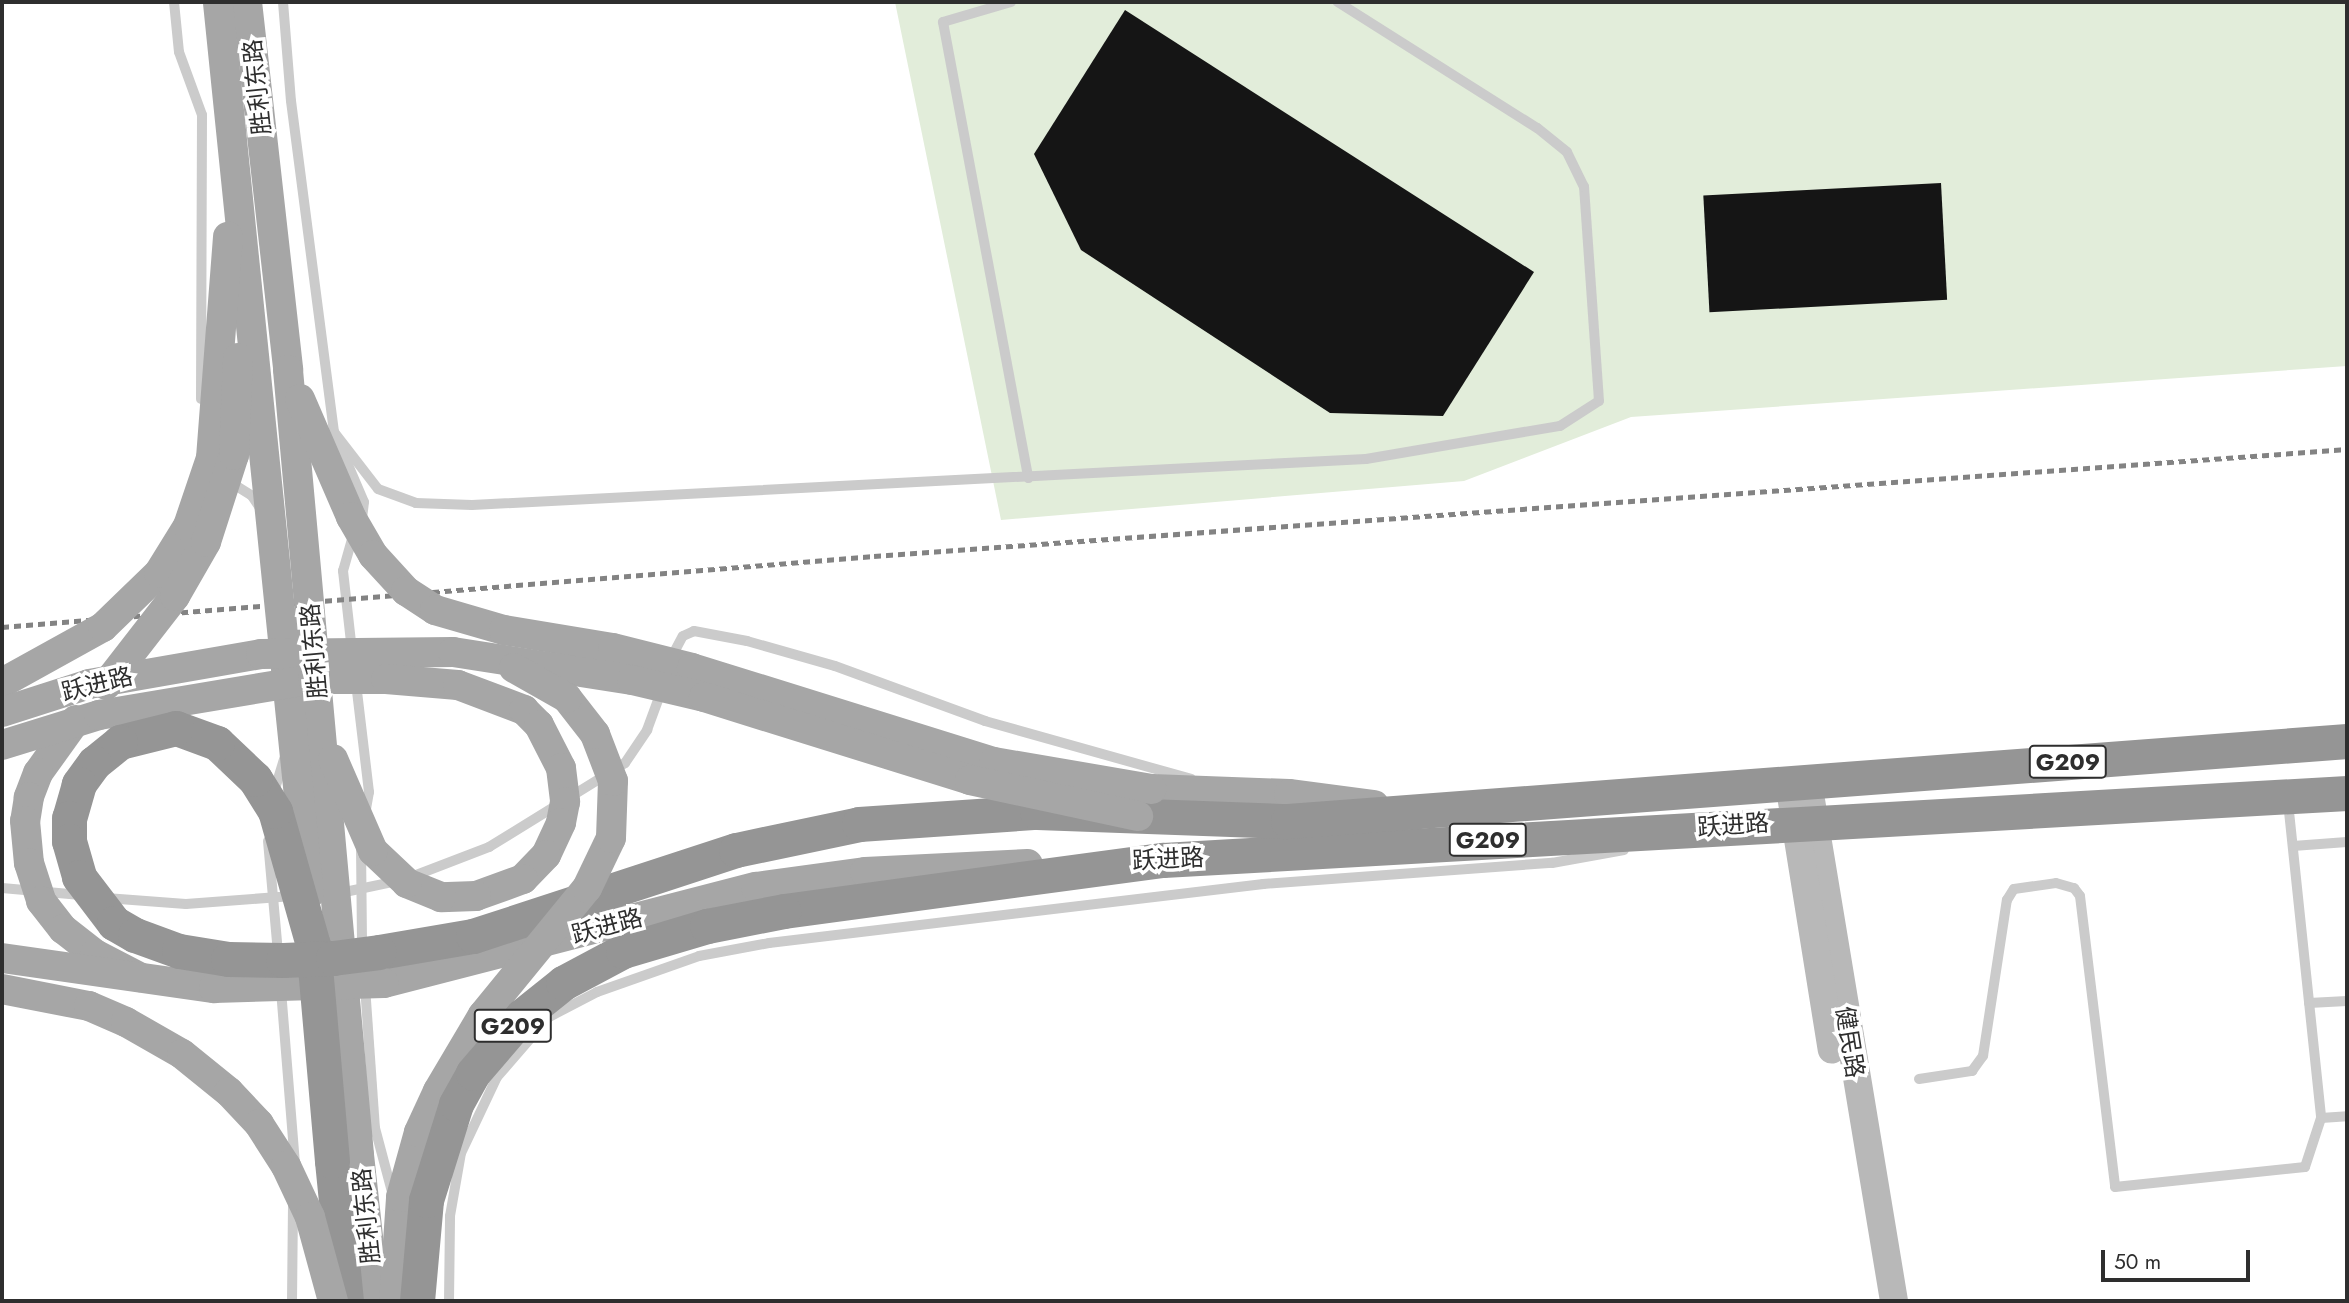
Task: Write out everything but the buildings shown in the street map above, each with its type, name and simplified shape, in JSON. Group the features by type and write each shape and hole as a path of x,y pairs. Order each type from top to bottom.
{"highway":[{"name":"G209","path":"313,944 275,811 255,779 231,753 205,735 176,728 120,742 94,763 73,800 69,841 79,877 114,923 162,946 198,956 381,967 754,846 859,824 976,814 1149,808"},
{"name":"跃进路","path":"1149,808 1289,821 2347,741"},
{"name":"跃进路","path":"1163,860 1803,821 2123,809 2347,793"},
{"name":"G209","path":"417,1301 426,1200 456,1104 473,1073 522,1016 563,983 623,951 707,926 784,911 1163,860"},
{"name":"胜利东路","path":"313,944 346,1301"}],"main road":[{"name":"胜利东路","path":"230,2 228,93 313,944"},
{"name":"胜利东路","path":"230,2 288,370 375,1301"},
{"path":"139,977 95,954 52,917 34,884 25,821 33,785 50,753 168,607 192,570 217,514 234,455 238,409 229,229 228,93"},
{"path":"2,683 103,627 159,573 188,526 211,458 229,229"},
{"path":"288,370 361,536 401,586 435,610 504,630 613,648 734,679 1149,808 1235,793 1289,794 1416,811"},
{"name":"跃进路","path":"2,712 89,684 261,654 415,649 491,657 680,691 970,780 1149,808"},
{"path":"394,1301 401,1197 419,1132 438,1091 483,1015 587,888 612,830 612,781 587,720 555,688 491,657"},
{"path":"2,745 99,715 313,679 386,679 458,685 524,710 548,737 564,785 561,823 554,840 530,873 494,892 457,898 424,891 395,874 373,851 321,729"},
{"name":"健民路","path":"1799,783 1875,1301"},
{"name":"健民路","path":"1803,821 1894,1301"},
{"name":"跃进路","path":"2,958 214,988 381,967 780,884 865,872 1163,860"},
{"path":"2,989 89,1006 126,1022 182,1054 229,1092 260,1124 286,1166 310,1217 333,1301"}],"lane":[{"path":"174,2 179,52 202,115 202,449 212,472 252,496 262,511 284,753 267,811 295,1152 292,1301"},
{"path":"283,2 291,101 334,432 364,502 362,520 348,542 343,571 369,792 359,857 375,1128 392,1192 416,1206 450,1216"},
{"path":"1011,2 943,22 1028,478"},
{"path":"334,432 378,489 416,503 472,505 1366,459 1560,426 1599,401 1584,187 1567,152 1537,128 1338,2"},
{"path":"2,888 186,904 361,891 440,869 489,847 625,763 647,730 675,646 694,631 835,666 985,721 1235,793"},
{"path":"1919,1079 1972,1071 1983,1056 2007,900 2014,889 2056,883 2074,888 2080,896 2115,1187 2305,1167 2321,1118 2287,797"},
{"path":"1659,844 1803,821"},
{"path":"2293,846 2347,842"},
{"path":"449,1301 450,1216 461,1153 497,1077 549,1017 597,992 699,956 974,916 1263,884 1552,863 1632,849"},
{"path":"2309,1003 2347,1002"},
{"path":"2321,1118 2347,1116"}],"green space":[{"path":"895,2 2347,2 2347,366 1631,417 1464,481 1001,520"}],"railway":[{"path":"2,627 874,556 2347,449"}]}
